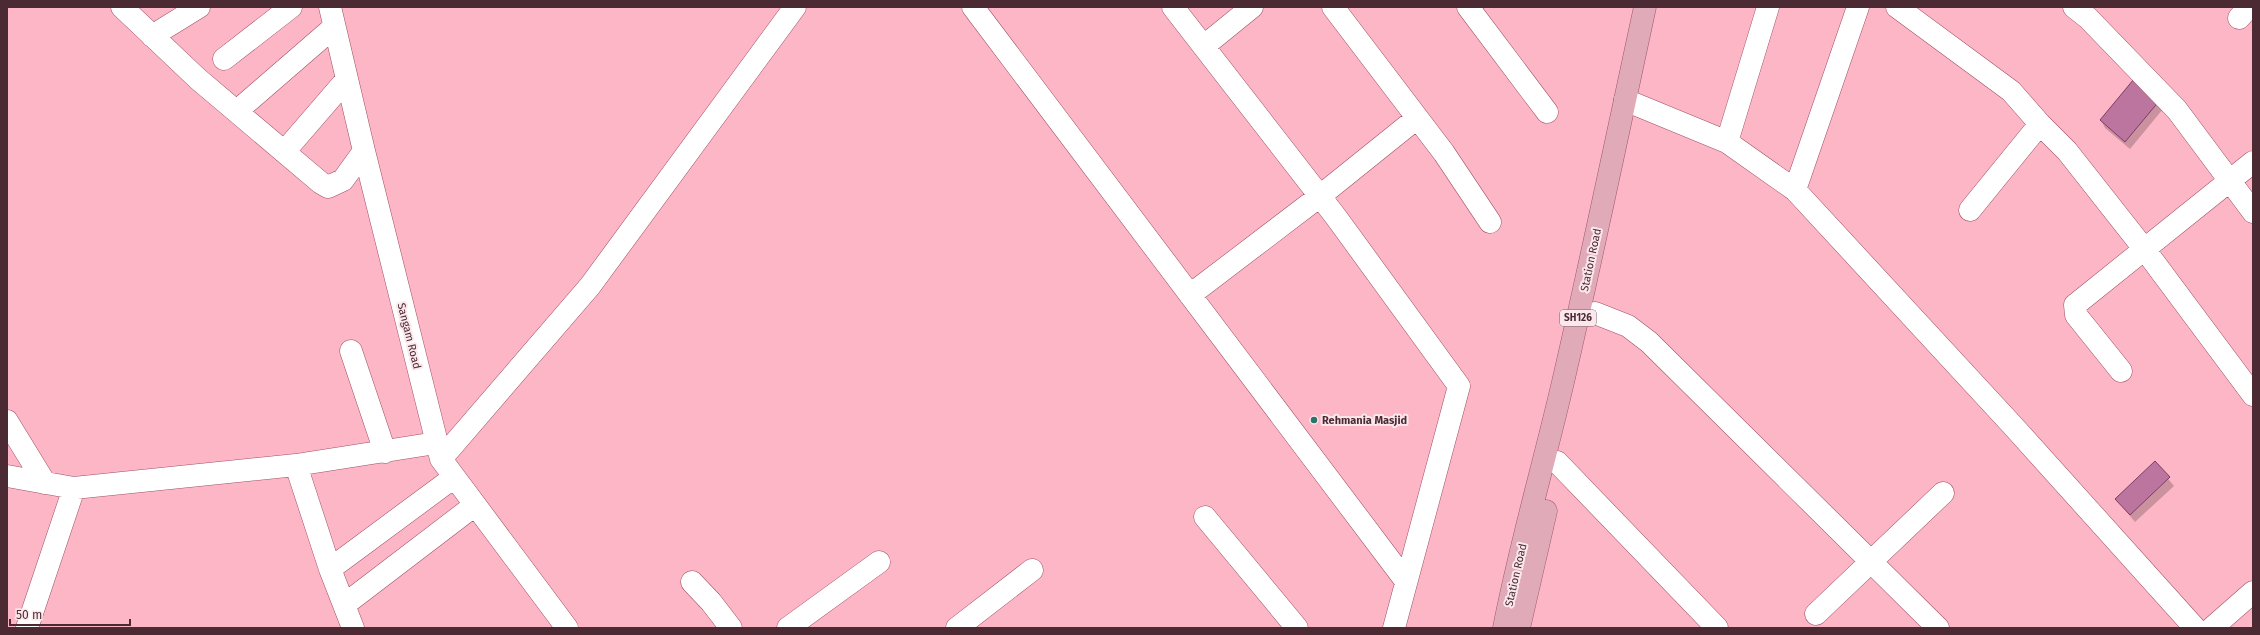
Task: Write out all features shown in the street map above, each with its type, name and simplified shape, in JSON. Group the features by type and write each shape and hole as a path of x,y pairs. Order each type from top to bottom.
{"main road":[{"name":"Station Road","path":"1519,628 1557,462 1595,313 1631,103 1645,7"},
{"name":"Station Road","path":"1504,628 1515,572 1550,437 1590,266 1631,103 1660,7"}],"street":[{"path":"122,7 198,79 321,184 328,187 343,180 364,150"},
{"path":"152,36 199,7"},
{"path":"224,59 291,7"},
{"path":"7,476 74,488 296,465 385,452 438,451 590,286 795,7"},
{"path":"973,7 1405,580"},
{"path":"1173,7 1320,196 1458,386 1405,580 1394,628"},
{"path":"1204,46 1252,7"},
{"path":"1333,7 1444,153 1490,222"},
{"path":"1468,7 1547,112"},
{"path":"1727,142 1768,7"},
{"path":"1795,190 1858,7"},
{"path":"1897,7 2011,91 2040,124 2067,150 2145,250 2253,395"},
{"path":"2074,7 2088,18 2177,110 2253,212"},
{"path":"237,111 332,17"},
{"name":"Sangam Road","path":"332,17 438,451 453,478 567,628"},
{"path":"284,152 347,79"},
{"path":"1631,103 1727,142 1795,190 2014,427 2195,628"},
{"path":"1190,295 1320,196 1417,118"},
{"path":"1970,210 2040,124"},
{"path":"2121,371 2076,315 2074,310 2075,305 2081,298 2145,250 2253,162"},
{"path":"1595,313 1628,326 1649,342 1938,628"},
{"path":"351,351 385,452"},
{"path":"7,421 45,483"},
{"path":"1557,462 1717,628"},
{"path":"296,465 348,621 475,505"},
{"path":"330,568 453,478"},
{"path":"27,628 74,488"},
{"path":"1816,614 1872,563 1943,493"},
{"path":"1205,517 1297,628"},
{"path":"794,626 879,562"},
{"path":"957,628 1032,570"},
{"path":"692,582 711,602 731,628"},
{"path":"2212,628 2253,592"}],"building":[{"path":"2134,79 2160,100 2125,142 2100,120"},
{"path":"2155,461 2170,477 2130,515 2115,499"}],"place":[{"name":"Rehmania Masjid","path":"1314,420"}]}
